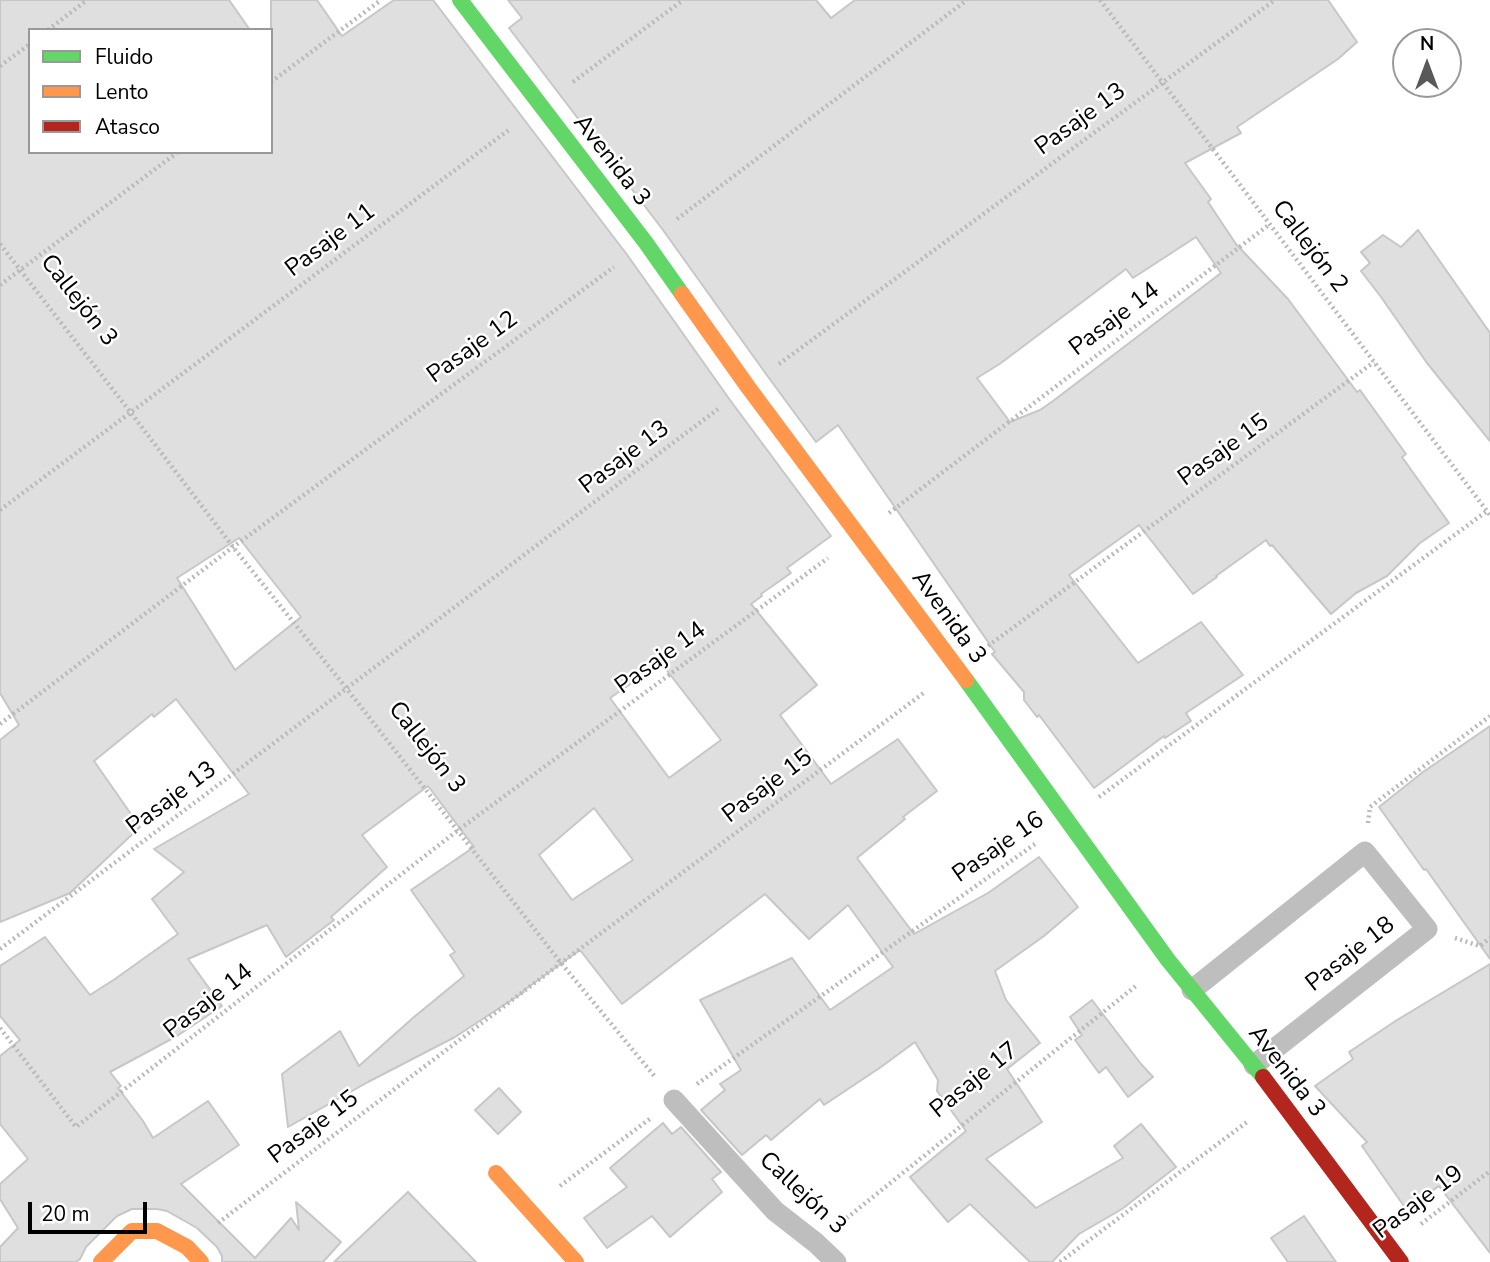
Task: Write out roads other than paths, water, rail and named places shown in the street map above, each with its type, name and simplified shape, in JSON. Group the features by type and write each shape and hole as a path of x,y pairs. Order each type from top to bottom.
{"street":[{"name":"Avenida 3","path":"460,0 646,243 748,387 957,668 1168,960 1254,1065 1401,1262"},
{"path":"496,1173 576,1262"},
{"path":"101,1262 132,1231 157,1231 187,1247 201,1262"}],"lane":[{"name":"Pasaje 18","path":"1192,990 1365,852 1427,929 1254,1065"},
{"name":"Callejón 3","path":"674,1100 775,1211 836,1262"}]}
